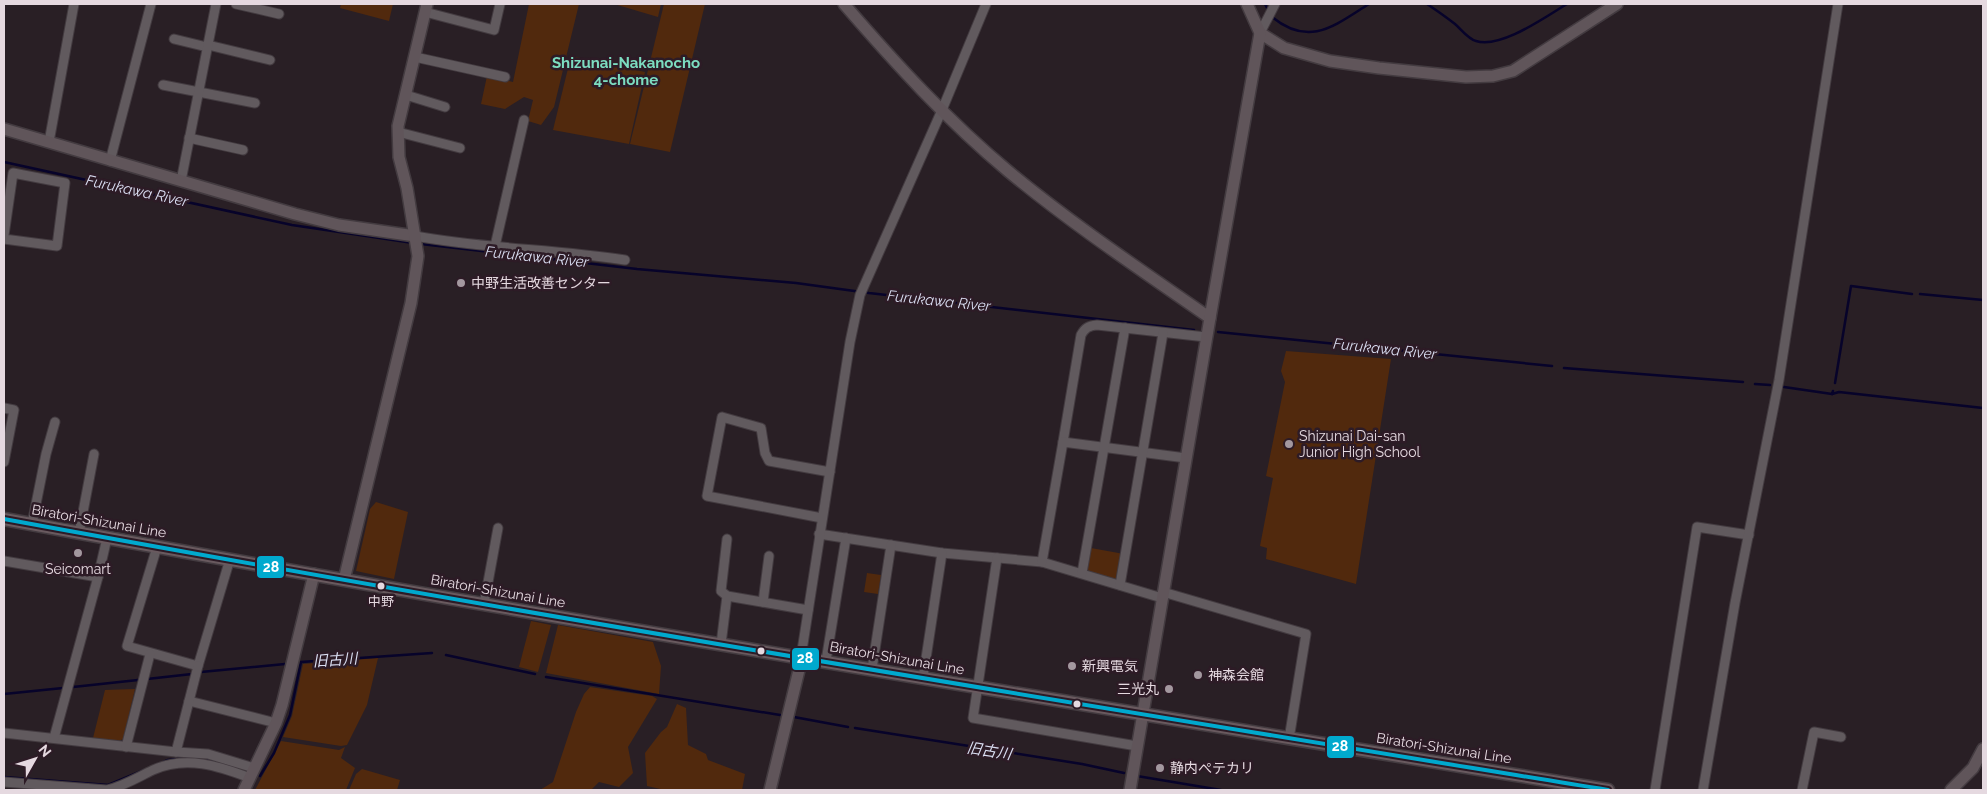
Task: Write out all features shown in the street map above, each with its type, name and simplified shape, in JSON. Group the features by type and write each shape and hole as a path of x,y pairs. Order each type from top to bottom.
{"main road":[{"name":"Biratori-Shizunai Line","path":"4,519 344,580 826,662 1608,790"}],"street":[{"path":"49,142 74,4"},
{"path":"110,161 151,4"},
{"path":"181,181 216,4"},
{"path":"236,4 279,14"},
{"path":"344,580 411,303 417,270 416,241 399,157 398,132 426,8 494,30 500,4"},
{"path":"844,4 909,77 1006,170 1063,215 1210,318"},
{"path":"770,790 799,670 850,342 861,292 942,110 986,4"},
{"path":"1247,4 1260,33 1284,48 1330,61 1456,76 1493,76 1513,71 1617,4"},
{"path":"1703,790 1778,380 1838,4"},
{"path":"1130,790 1206,337 1260,33 1274,5"},
{"path":"174,40 270,60"},
{"path":"415,57 505,77"},
{"path":"163,86 255,103"},
{"path":"406,95 444,107"},
{"path":"495,246 524,120"},
{"path":"4,129 110,161 339,225 416,241 588,254 625,260"},
{"path":"398,132 460,148"},
{"path":"189,138 243,150"},
{"path":"13,172 65,183 57,246 4,237 13,172"},
{"path":"1042,562 1081,335 1084,329 1089,326 1125,328 1206,337"},
{"path":"1082,573 1125,328"},
{"path":"1120,585 1163,333"},
{"path":"4,408 14,410 4,462"},
{"path":"822,518 707,496 722,417 761,428 765,453 769,461 830,472"},
{"path":"32,524 46,454 55,422"},
{"path":"1063,442 1186,458"},
{"path":"79,533 94,454"},
{"path":"1655,790 1697,527 1749,535"},
{"path":"484,604 498,528"},
{"path":"819,534 942,553 1042,562 1120,585 1306,634 1289,738"},
{"path":"54,738 107,538"},
{"path":"826,662 846,538"},
{"path":"727,539 721,591 727,596 808,610"},
{"path":"872,669 890,546"},
{"path":"157,547 127,646 198,666"},
{"path":"923,678 942,553"},
{"path":"763,602 769,556"},
{"path":"997,558 973,718 1137,746"},
{"path":"176,752 198,666 230,559"},
{"path":"4,561 98,577"},
{"path":"244,790 276,723 286,691 314,574"},
{"path":"721,644 727,596"},
{"path":"126,747 150,654"},
{"path":"189,701 276,723"},
{"path":"1802,790 1814,732 1841,737"},
{"path":"4,733 208,754 252,773"},
{"path":"1951,790 1973,768 1983,749"},
{"path":"4,782 76,789 118,789 154,769 176,764 206,764 252,773"}],"shaded area":[{"path":"341,4 393,4 389,21 340,8"},
{"path":"529,4 579,4 554,107 541,125 528,121 533,100 524,97 505,109 481,104 487,76 513,82"},
{"path":"614,4 661,4 658,17"},
{"path":"664,4 705,4 670,152 630,144"},
{"path":"571,56 645,72 629,144 553,130"},
{"path":"1286,351 1391,359 1356,584 1266,559 1267,548 1260,546 1273,478 1266,476 1285,382 1281,371"},
{"path":"376,502 408,512 394,579 356,571 370,509"},
{"path":"1091,548 1124,554 1119,579 1116,581 1090,572 1087,569"},
{"path":"867,573 881,575 878,594 864,592"},
{"path":"531,621 551,625 538,672 519,667"},
{"path":"558,625 653,642 661,666 659,694 546,673"},
{"path":"378,658 367,705 347,745 341,746 283,737 292,716 303,664"},
{"path":"590,687 652,696 657,699 628,747 633,773 619,787 599,782 591,790 540,790 553,782 576,712 584,694"},
{"path":"135,689 123,739 117,742 93,738 105,690"},
{"path":"677,704 686,708 688,745 706,754 708,760 745,774 742,790 665,790 647,786 645,753 667,727"},
{"path":"281,741 339,750 345,747 341,758 355,768 346,790 255,790"},
{"path":"362,769 400,780 397,790 349,790 356,774"}],"waterway":[{"path":"1265,4 1268,10"},
{"path":"1272,17 1298,31 1310,32 1333,26 1369,4"},
{"path":"1427,4 1455,24 1470,38 1486,42 1498,40 1523,30 1567,4"},
{"name":"Furukawa River","path":"4,162 292,225 413,243"},
{"name":"Furukawa River","path":"421,244 637,269 796,283 1194,330"},
{"name":"Furukawa River","path":"1835,383 1851,286 1912,294"},
{"name":"Furukawa River","path":"1920,294 1983,300"},
{"name":"Furukawa River","path":"1218,332 1552,366"},
{"name":"Furukawa River","path":"1564,368 1743,382"},
{"name":"Furukawa River","path":"1755,384 1770,385"},
{"name":"Furukawa River","path":"1784,387 1832,394 1833,391"},
{"path":"1832,394 1839,392 1983,408"},
{"name":"旧古川","path":"260,776 274,753 290,715 301,662 432,653"},
{"name":"旧古川","path":"446,655 535,674"},
{"path":"201,672 285,664"},
{"path":"147,679 192,674"},
{"name":"旧古川","path":"546,677 780,715"},
{"path":"73,687 138,680"},
{"path":"4,694 63,688"},
{"name":"旧古川","path":"794,717 848,727"},
{"name":"旧古川","path":"855,728 1082,764 1124,773"},
{"name":"旧古川","path":"4,777 108,785 168,760 184,758 216,761"},
{"name":"旧古川","path":"236,767 246,771"},
{"name":"旧古川","path":"1137,776 1221,790"}],"transit line":[{"name":"28","path":"4,519 605,625 1608,790"}],"place":[{"name":"中野生活改善センター","path":"461,283"},
{"name":"Shizunai Dai-san Junior High School","path":"1289,444"},
{"name":"Seicomart","path":"78,553"},
{"name":"中野","path":"381,586"},
{"name":"新興電気","path":"1072,666"},
{"name":"神森会館","path":"1198,675"},
{"name":"三光丸","path":"1169,689"},
{"name":"静内ぺテカリ","path":"1160,768"}],"district":[{"name":"Shizunai-Nakanocho 4-chome","path":"626,72"}]}
